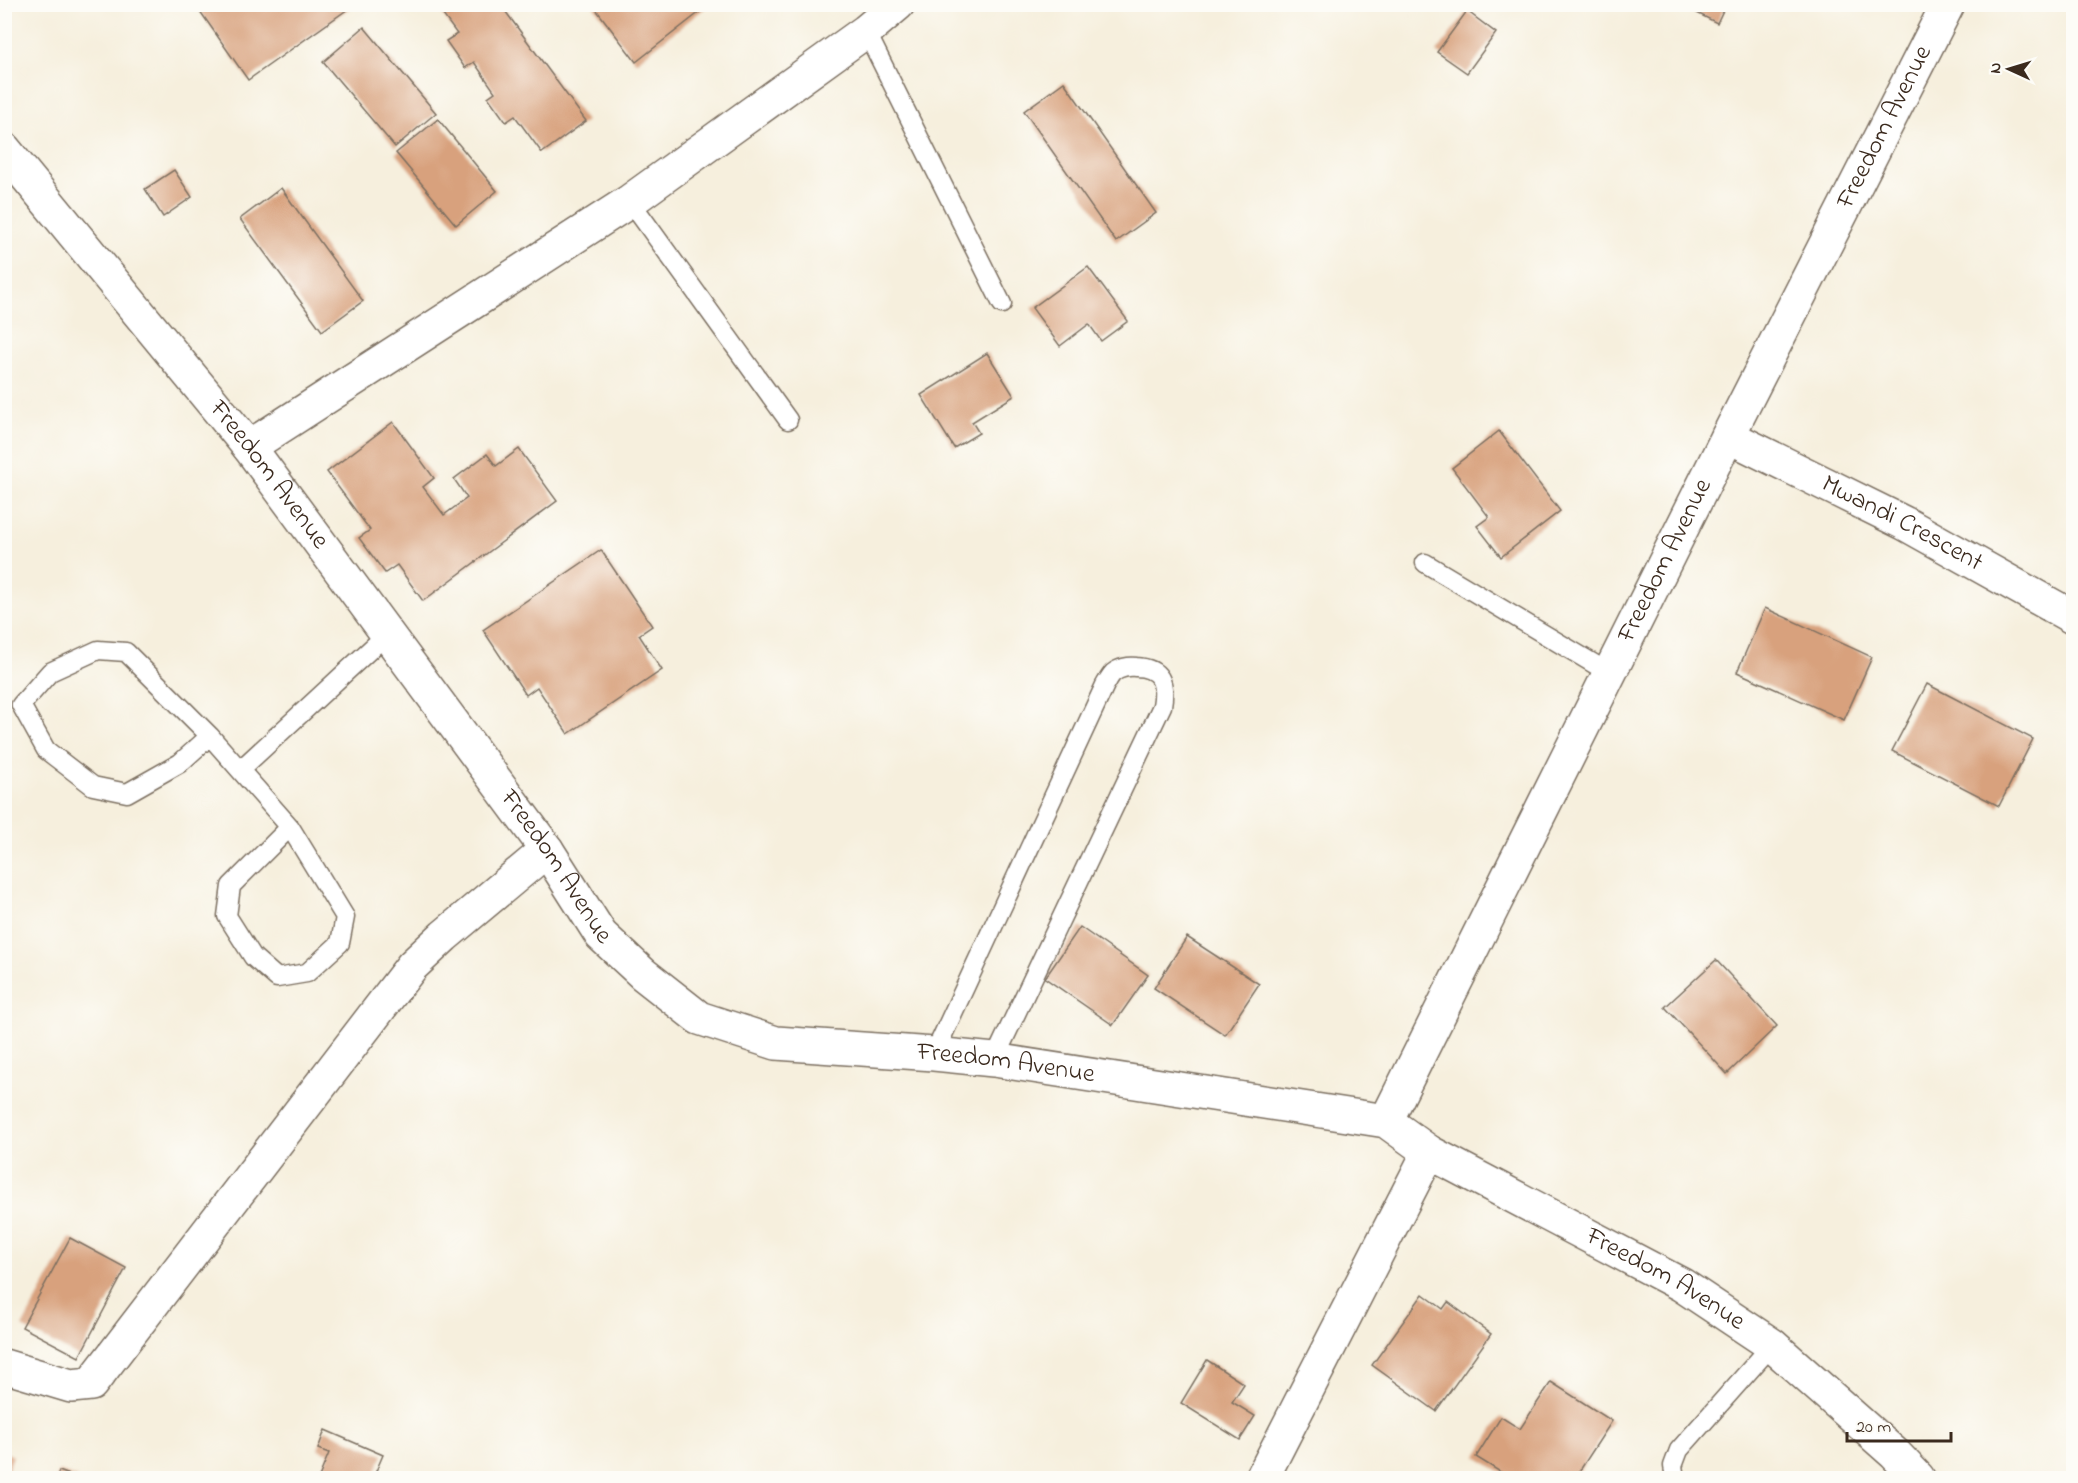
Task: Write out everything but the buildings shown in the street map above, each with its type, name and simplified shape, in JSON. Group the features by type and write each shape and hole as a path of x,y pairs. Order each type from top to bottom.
{"street":[{"path":"249,447 630,201 866,31 898,4"},
{"name":"Freedom Avenue","path":"1386,1121 1728,436 1948,4"},
{"name":"Freedom Avenue","path":"4,149 249,447 547,850 602,935 643,974 699,1017 777,1043 994,1060 1386,1121 1429,1152 1682,1285 1772,1346 1895,1454 1918,1479"},
{"name":"Mwandi Crescent","path":"1728,436 1904,523 2073,618"},
{"path":"4,1366 71,1386 91,1384 412,966 444,936 547,850"},
{"path":"1262,1479 1429,1152"}],"lane":[{"path":"866,31 1002,304"},
{"path":"630,201 788,420"},
{"path":"1425,563 1611,674"},
{"path":"241,770 387,634"},
{"path":"210,736 180,764 127,793 93,786 46,750 21,705 50,672 98,650 126,652 210,736 290,827 345,917 340,943 306,972 277,978 253,957 227,916 231,886 290,827"},
{"path":"933,1054 1105,685 1113,673 1128,666 1148,667 1159,676 1164,692 1162,706 994,1060"},
{"path":"1675,1479 1673,1466 1679,1450 1772,1346"}]}
